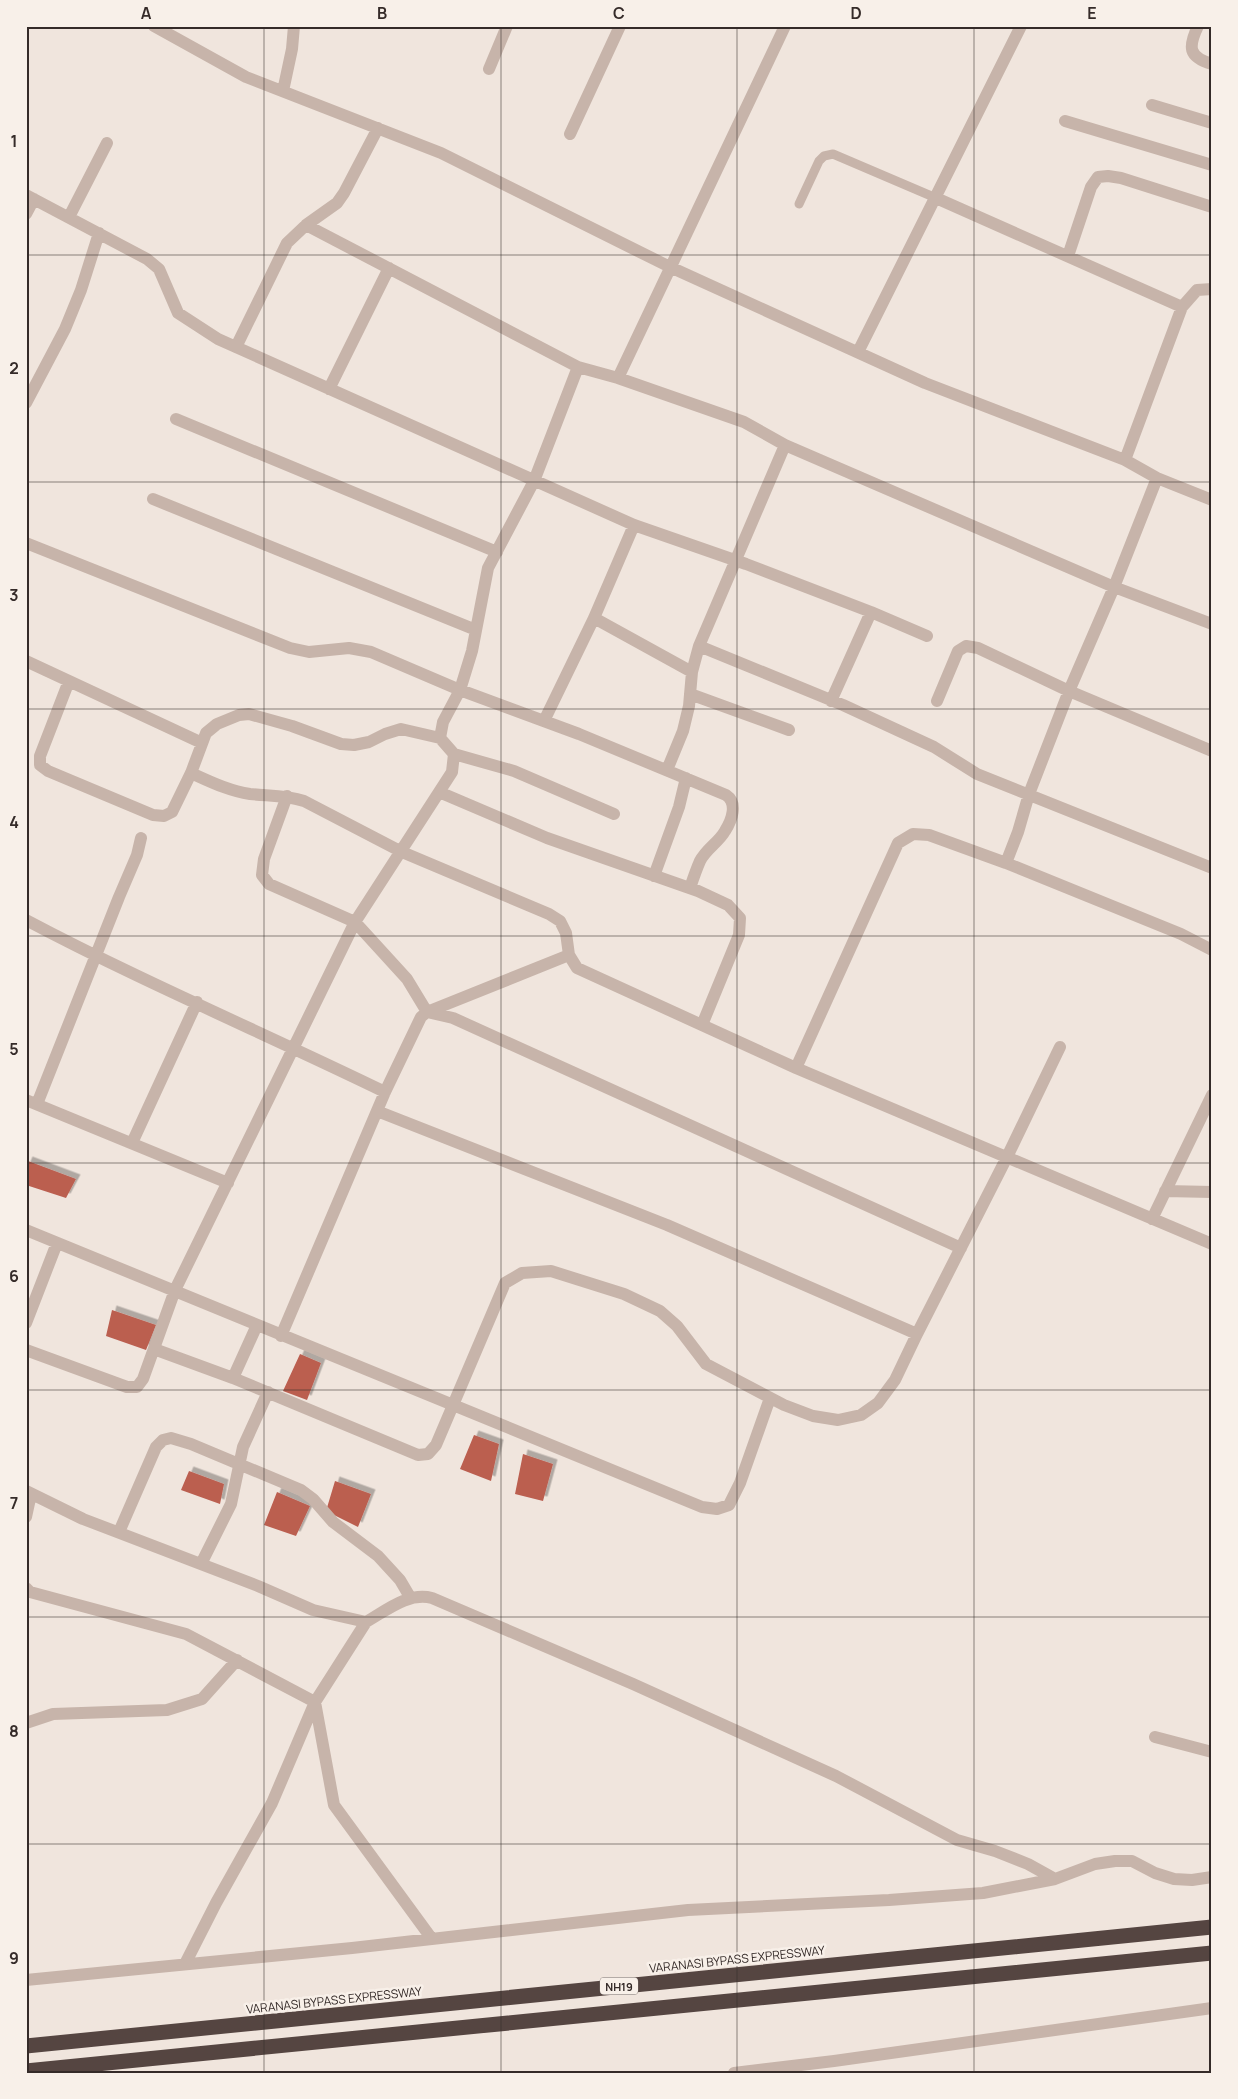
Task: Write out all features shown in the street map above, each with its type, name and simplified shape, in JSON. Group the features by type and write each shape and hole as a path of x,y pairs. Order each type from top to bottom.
{"highway":[{"name":"VARANASI BYPASS EXPRESSWAY","path":"26,2046 1212,1927"},
{"path":"1018,1946 1022,1972"},
{"name":"NH19","path":"26,2071 1212,1952"}],"street":[{"path":"154,26 246,77 441,153 670,267 925,383 1125,460 1157,478 1212,500"},
{"path":"283,91 292,49 294,26"},
{"path":"489,69 507,26"},
{"path":"570,134 620,26"},
{"path":"618,378 785,26"},
{"path":"858,352 1021,26"},
{"path":"1198,26 1190,46 1193,54 1201,61 1212,64"},
{"path":"1152,105 1212,123"},
{"path":"1065,121 1212,165"},
{"path":"236,347 287,243 306,225 337,203 378,128"},
{"path":"69,218 107,143"},
{"path":"1068,256 1091,187 1098,177 1121,178 1212,207"},
{"path":"26,214 30,197 147,259 159,269 178,313 218,339 634,525 871,612 926,636"},
{"path":"936,198 1182,307"},
{"path":"306,225 578,367 618,378 744,422 785,445 1114,587 1212,624"},
{"path":"26,403 65,328 81,290 99,234"},
{"path":"329,389 389,268"},
{"path":"1125,460 1182,307 1197,290 1212,289"},
{"path":"440,738 443,722 460,690 472,651 488,568 534,481 578,367"},
{"path":"176,419 497,552"},
{"path":"667,770 683,731 692,672 699,646 785,445"},
{"path":"1006,862 1018,832 1029,794 1069,691 1114,587 1157,478"},
{"path":"153,499 476,630"},
{"path":"544,721 594,618 634,525"},
{"path":"26,543 290,648 309,652 348,648 371,652 460,690 544,721 726,795 732,799 734,805 725,832 700,861 690,888"},
{"path":"831,701 871,612"},
{"path":"594,618 692,672"},
{"path":"699,646 831,701 934,747 977,774 1212,868"},
{"path":"937,701 958,651 966,646 978,648 1069,691 1212,751"},
{"path":"26,661 202,743"},
{"path":"69,681 40,756 40,765 48,771 153,815 164,816 172,812 192,773 206,733 217,724 239,714 249,714 292,726 342,744 354,745 369,742 401,729 440,738 454,754 514,771 614,814"},
{"path":"690,694 788,730"},
{"path":"26,1350 127,1387 136,1387 143,1379 175,1290 355,922 452,772 454,754"},
{"path":"192,773 220,787 249,794 287,796 304,801 402,852 550,914 560,921 566,933 569,955 576,968 796,1068 1212,1244"},
{"path":"654,876 679,806 686,778"},
{"path":"439,792 547,838 690,888 728,905 740,918 740,935 702,1025"},
{"path":"287,796 264,859 262,875 269,884 355,922 407,979 427,1012 453,1018 962,1248"},
{"path":"796,1068 898,844 913,834 929,835 1006,862 1181,934 1212,950"},
{"path":"141,838 135,862 31,1102 228,1183"},
{"path":"26,920 95,956 197,1002 385,1092"},
{"path":"281,1336 385,1092 421,1017 427,1012 569,955"},
{"path":"132,1143 197,1002"},
{"path":"154,1349 268,1392 418,1455 428,1454 436,1445 505,1283 522,1273 551,1271 624,1294 660,1311 677,1326 706,1364 770,1398 813,1416 838,1420 861,1415 878,1403 895,1380 1060,1047"},
{"path":"1152,1219 1212,1095"},
{"path":"377,1111 667,1225 918,1334"},
{"path":"1165,1191 1212,1192"},
{"path":"26,1230 702,1507 717,1509 729,1505 740,1483 770,1398"},
{"path":"26,1322 57,1243"},
{"path":"233,1378 256,1325"},
{"path":"201,1564 231,1504 238,1480 243,1447 268,1392"},
{"path":"119,1532 156,1448 163,1440 171,1438 301,1490 314,1498 333,1522 378,1556 400,1580 410,1597"},
{"path":"26,1517 29,1492 83,1519 201,1564 313,1610 366,1622"},
{"path":"26,1588 30,1592 40,1595 186,1634 315,1702"},
{"path":"185,1964 216,1903 272,1803 315,1702 366,1622 410,1597 432,1598 633,1684 836,1776 957,1840 1011,1858 1055,1880"},
{"path":"26,1724 53,1714 168,1710 202,1699 237,1660"},
{"path":"315,1702 334,1805 432,1939"},
{"path":"1155,1737 1212,1752"},
{"path":"26,1980 432,1939 688,1910 889,1900 983,1893 1055,1880 1095,1864 1115,1861 1132,1861 1154,1873 1174,1879 1192,1880 1212,1877"},
{"path":"734,2073 834,2061 1212,2008"}],"lane":[{"path":"799,204 819,161 824,156 834,154 936,198"}],"building":[{"path":"28,1161 76,1179 66,1198 26,1185 26,1166"},
{"path":"112,1310 156,1325 146,1350 106,1336"},
{"path":"300,1354 321,1363 307,1400 283,1391"},
{"path":"474,1435 499,1444 491,1481 460,1469"},
{"path":"523,1454 553,1464 543,1501 515,1494"},
{"path":"189,1471 224,1484 220,1504 181,1490"},
{"path":"335,1481 371,1494 358,1527 326,1511"},
{"path":"277,1492 310,1506 296,1536 264,1525"}]}
